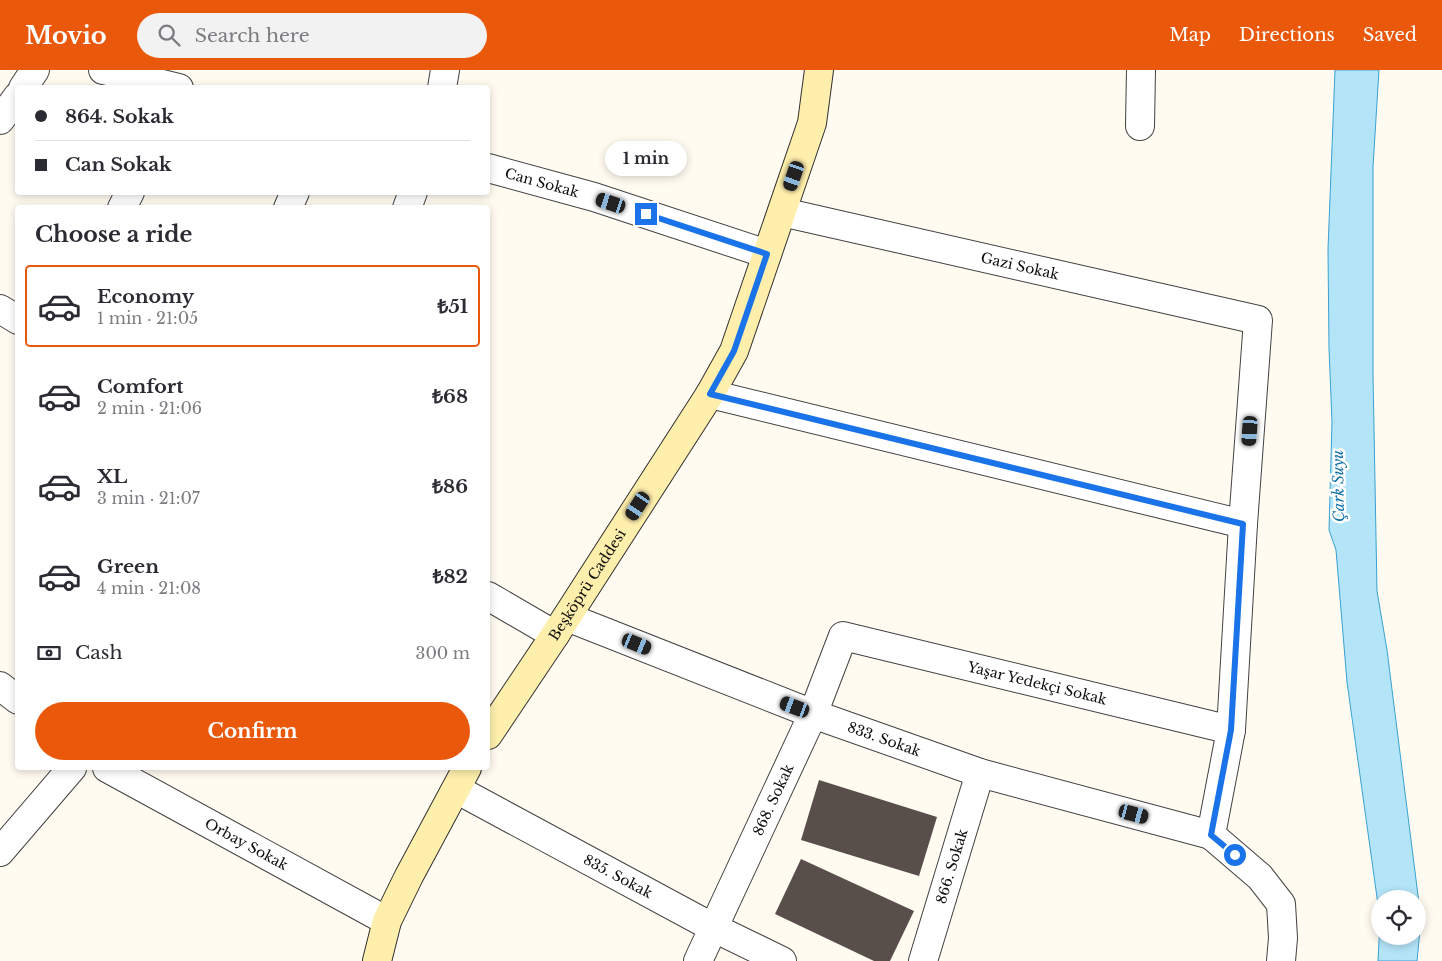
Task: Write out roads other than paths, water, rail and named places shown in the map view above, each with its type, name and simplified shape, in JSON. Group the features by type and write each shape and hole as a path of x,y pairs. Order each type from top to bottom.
{"main road":[{"name":"Beşköprü Caddesi","path":"490,733 710,394 734,351 812,123 819,70"},
{"path":"377,961 387,921 462,778"}],"street":[{"path":"25,85 35,70"},
{"path":"103,70 166,85"},
{"path":"442,85 445,70"},
{"path":"1140,126 1141,70"},
{"path":"0,120 15,100"},
{"name":"Can Sokak","path":"490,169 594,197 767,254"},
{"name":"Gazi Sokak","path":"782,212 1258,320 1243,524"},
{"path":"0,309 15,318"},
{"path":"710,394 1243,524 1231,730 1211,835 1260,877 1281,904 1283,938 1281,961"},
{"name":"833. Sokak","path":"490,597 561,626 980,773 1211,835"},
{"name":"Yaşar Yedekçi Sokak","path":"844,636 1231,730"},
{"name":"868. Sokak","path":"698,961 712,927 813,714 844,636"},
{"path":"0,686 15,698"},
{"path":"0,852 70,770"},
{"name":"Orbay Sokak","path":"111,770 387,921"},
{"name":"866. Sokak","path":"924,961 980,773"},
{"name":"835. Sokak","path":"462,778 712,927 782,961"}],"water":[{"name":"Çark Suyu","path":"1335,70 1379,70 1373,167 1373,374 1377,591 1387,650 1417,890 1376,890 1347,682 1336,550 1329,530 1332,422 1328,249"},
{"path":"1379,945 1419,945 1417,961 1378,961"}]}
